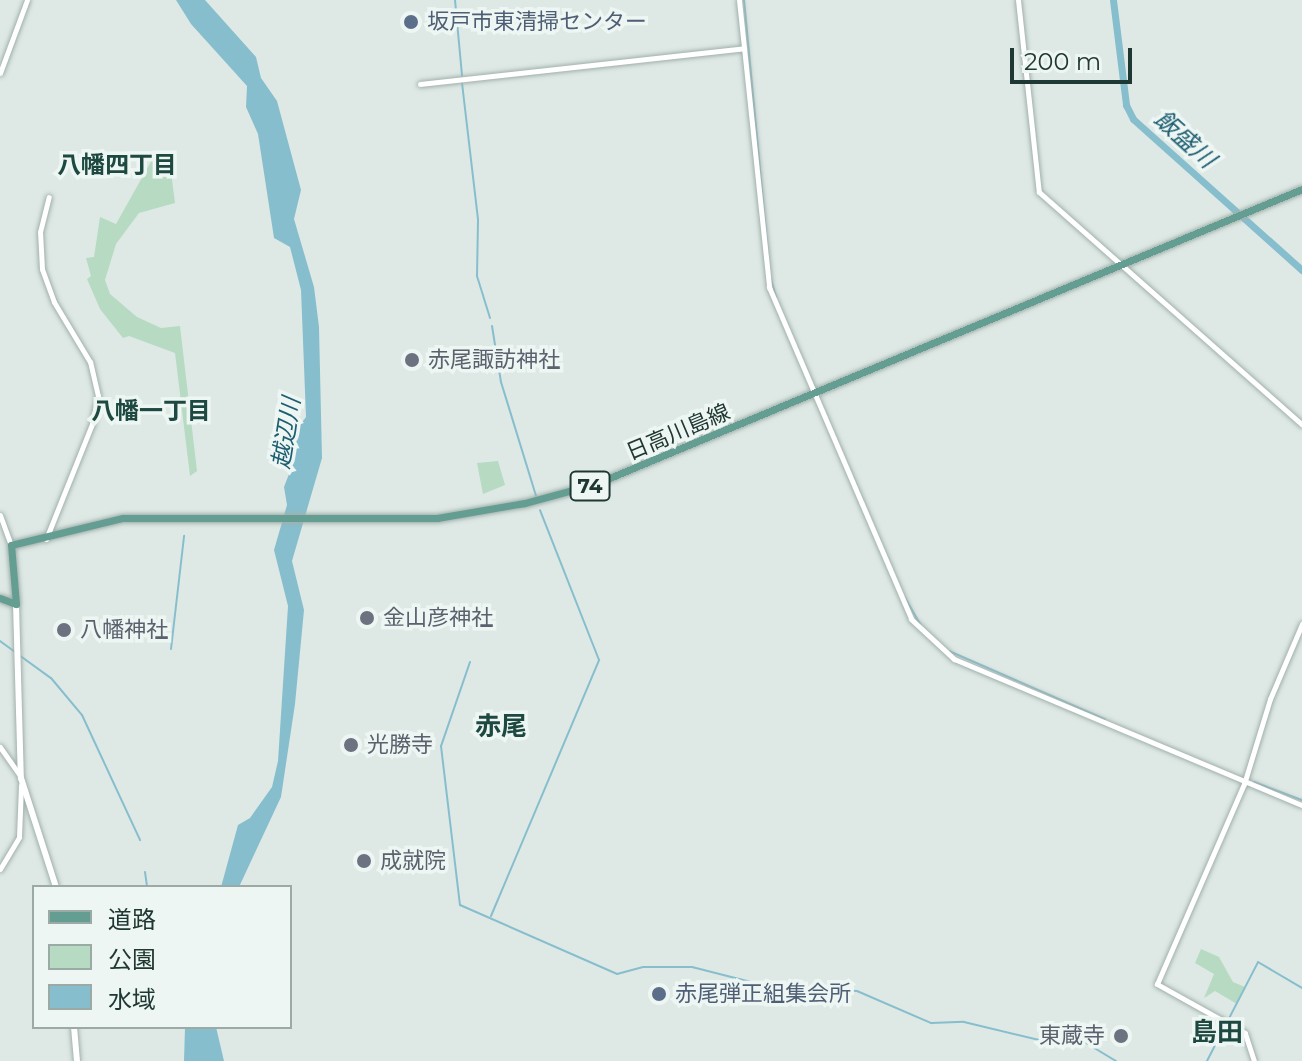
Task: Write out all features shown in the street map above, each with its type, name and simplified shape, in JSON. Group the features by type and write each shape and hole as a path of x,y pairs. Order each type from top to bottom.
{"main road":[{"name":"日高川島線","path":"11,545 135,516 220,515 353,520 458,515 553,497 643,467 1302,189"},
{"path":"11,545 16,604 21,778 55,885"},
{"path":"0,598 16,604"},
{"path":"74,1029 77,1061"}],"street":[{"path":"0,73 27,0"},
{"path":"739,0 769,287 898,596 940,649 1244,784 1302,805"},
{"path":"1018,0 1038,189 1302,425"},
{"path":"420,84 744,48"},
{"path":"46,539 92,424 98,396 90,362 54,302 42,269 40,232 49,197"},
{"path":"0,515 11,545"},
{"path":"1254,1061 1245,1033 1157,984 1244,784 1270,699 1302,624"},
{"path":"0,747 21,778 19,837 0,869"}],"green space":[{"path":"169,156 175,203 139,213 116,244 105,280 110,294 137,317 161,328 180,326 197,471 190,476 175,353 129,336 123,338 100,309 87,279 91,276 86,258 94,257 100,217 116,224 153,158"},
{"path":"498,461 505,485 483,494 477,463"},
{"path":"1201,949 1219,957 1233,982 1245,987 1237,1004 1215,991 1204,998 1214,974 1195,963"}],"water":[{"path":"176,0 205,0 256,57 261,78 277,101 301,190 294,219 314,287 319,327 322,458 292,561 304,610 295,704 281,797 240,885 222,885 238,825 250,818 272,787 278,761 288,606 274,550 287,505 284,487 294,461 294,433 306,417 301,290 290,247 274,238 258,134 246,107 247,86 191,24"},
{"path":"185,1029 216,1029 224,1061 184,1061"}],"waterway":[{"path":"455,0 462,76"},
{"path":"744,0 768,254"},
{"name":"飯盛川","path":"1113,0 1126,105 1133,119 1302,270"},
{"path":"462,83 478,220 477,276 490,318"},
{"path":"770,276 776,297"},
{"path":"492,326 501,382 536,496"},
{"path":"853,478 863,501"},
{"path":"491,916 599,660 540,510"},
{"path":"171,649 184,536"},
{"path":"904,596 921,625"},
{"path":"0,641 14,651"},
{"path":"949,651 1105,719"},
{"path":"19,655 51,678 82,715 140,840"},
{"path":"470,662 441,746 460,905 617,974 643,967 692,967 763,985 857,991 931,1023 964,1022 1047,1042 1070,1038"},
{"path":"1254,782 1302,800"},
{"path":"145,872 147,885"},
{"path":"1207,1061 1258,962 1302,988"},
{"path":"1086,1043 1116,1061"}],"place":[{"name":"坂戸市東清掃センター","path":"411,22"},
{"name":"赤尾諏訪神社","path":"412,360"},
{"name":"金山彦神社","path":"367,618"},
{"name":"八幡神社","path":"64,630"},
{"name":"光勝寺","path":"351,745"},
{"name":"成就院","path":"364,861"},
{"name":"赤尾弾正組集会所","path":"659,994"},
{"name":"東蔵寺","path":"1121,1036"}],"district":[{"name":"八幡四丁目","path":"117,165"},
{"name":"八幡一丁目","path":"151,411"},
{"name":"赤尾","path":"501,727"},
{"name":"島田","path":"1217,1033"}],"water label":[{"name":"越辺川","path":"286,433"}]}
